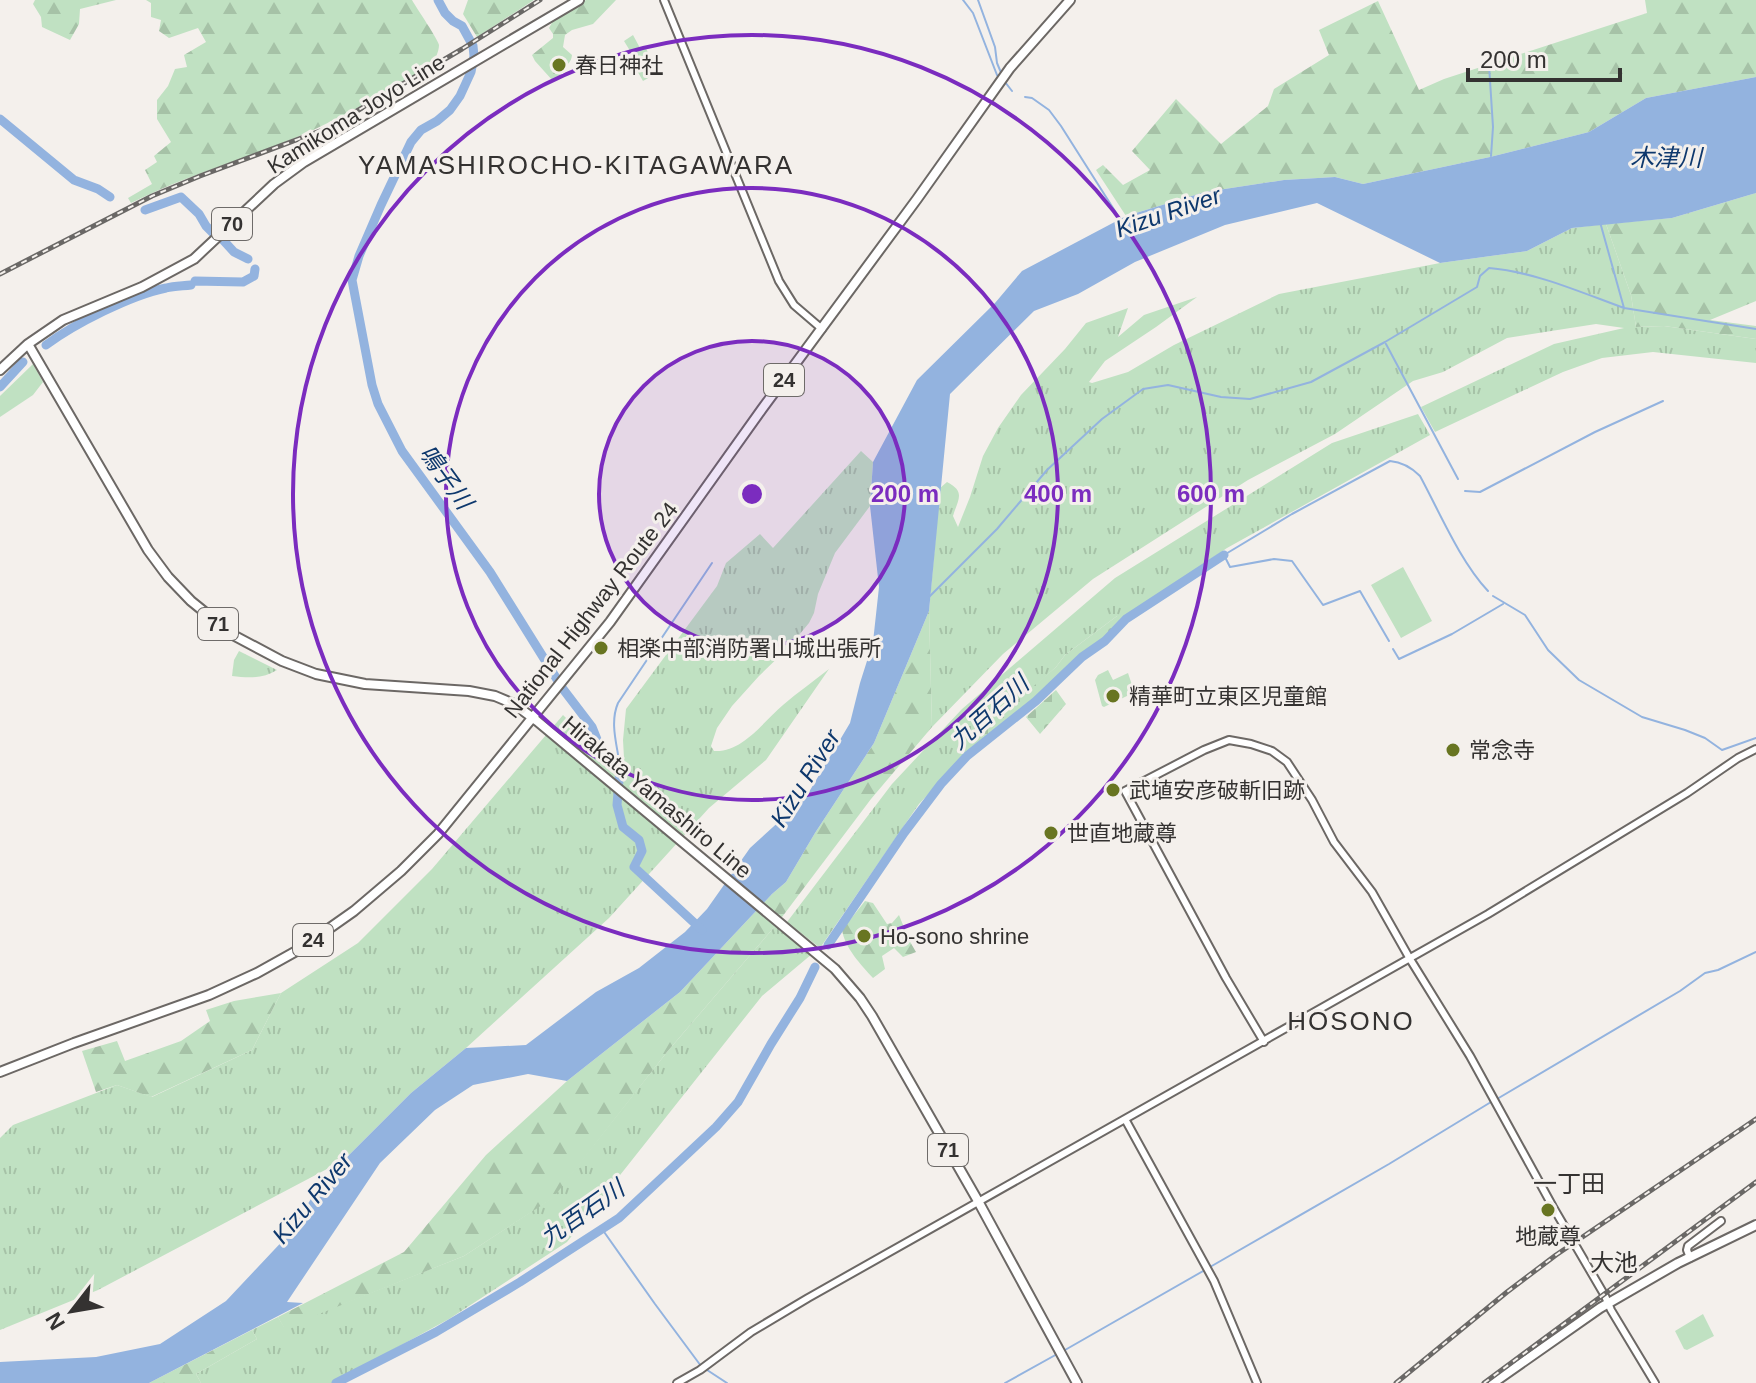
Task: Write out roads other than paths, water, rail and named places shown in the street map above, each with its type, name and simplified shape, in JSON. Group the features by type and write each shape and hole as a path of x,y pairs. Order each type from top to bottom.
{"main road":[{"name":"Kamikoma Joyo Line","path":"0,370 28,344 63,320 142,287 194,259 274,184 304,162 579,0"},
{"name":"National Highway Route 24","path":"0,1072 209,995 257,973 300,949 354,911 438,834 534,719 626,600 1006,72 1070,0"},
{"name":"Hirakata Yamashiro Line","path":"28,344 148,550 184,594 206,615 233,635 282,661 326,677 365,684 469,691 495,696 514,704 835,969 860,998 978,1201 1077,1383"},
{"path":"1493,1383 1607,1303 1756,1225"}],"street":[{"path":"664,0 779,281 794,305 822,329"},
{"path":"1264,1042 1203,938 1125,791 1229,740 1279,754 1294,771 1344,856 1367,883 1470,1056 1655,1383"},
{"path":"677,1383 762,1325 1410,959 1756,749"},
{"path":"1125,1119 1214,1281 1257,1383"},
{"path":"1690,1258 1688,1246 1721,1221"}],"water":[{"name":"木津川","path":"1756,77 1756,193 1672,218 1572,228 1527,251 1440,263 1317,203 1225,225 1135,262 1078,294 1034,311 950,394 929,611 874,743 786,882 680,992 567,1081 528,1074 473,1085 435,1110 380,1163 287,1302 303,1303 149,1383 0,1383 0,1362 96,1357 160,1344 226,1301 289,1234 314,1194 344,1160 411,1093 466,1048 526,1045 596,992 639,968 685,932 707,909 750,848 806,797 850,723 873,642 879,587 870,506 873,462 917,380 995,303 1022,271 1126,216 1205,192 1284,180 1335,177 1363,184 1589,132 1646,98"}],"waterway":[{"name":"鳴子川","path":"438,0 445,13 462,26 473,46 474,56 471,72 450,110 421,130 411,142 359,256 352,280 372,385 378,404 402,451 490,572 563,689 592,727 608,760 620,768 617,805 623,827 639,840 642,851 634,867 702,930"},
{"path":"963,0 973,13 1000,78"},
{"path":"978,0 1002,75"},
{"path":"1489,65 1493,127 1491,156"},
{"path":"1005,82 1012,91"},
{"name":"Kizu River","path":"1025,97 1032,98 1049,110 1120,219"},
{"path":"0,119 74,180 110,197"},
{"path":"145,210 181,197 214,234"},
{"path":"1600,222 1624,308 1756,329"},
{"path":"223,240 234,252 248,259"},
{"path":"929,597 997,529 1047,470 1102,419 1143,389 1168,385 1221,397 1250,399 1311,382 1477,287 1480,276 1489,268 1540,278 1624,308"},
{"path":"195,281 243,282 254,276 255,269"},
{"path":"46,345 120,304 169,287 191,285"},
{"path":"1386,344 1458,479"},
{"path":"0,387 23,362"},
{"path":"1465,491 1480,492 1595,432 1663,401"},
{"path":"1389,641 1360,591 1323,605 1292,561 1274,559 1230,567 1224,555 1390,461 1406,466 1420,476 1459,551 1488,591"},
{"name":"九百石川","path":"828,945 904,833 967,756 1036,701 1126,619 1224,555"},
{"path":"620,768 614,727 618,703 712,563"},
{"path":"1493,596 1525,615 1548,650 1579,680 1642,717 1705,738 1722,750 1756,738"},
{"path":"1393,649 1399,659 1452,634 1503,604"},
{"path":"1497,1099 1680,991 1705,973 1756,952"},
{"name":"九百石川","path":"336,1383 436,1332 619,1218 716,1127 738,1102 815,967"},
{"path":"1210,1267 1491,1102"},
{"path":"602,1229 701,1366 727,1383"},
{"path":"1065,1350 1205,1270"},
{"path":"1005,1383 1059,1353"}],"railway":[{"path":"0,274 152,196 328,128 540,0"},
{"path":"1396,1383 1556,1255 1756,1119"},
{"path":"1484,1383 1756,1182"}],"place":[{"name":"春日神社","path":"559,65"},
{"name":"相楽中部消防署山城出張所","path":"601,648"},
{"name":"精華町立東区児童館","path":"1113,696"},
{"name":"常念寺","path":"1453,750"},
{"name":"武埴安彦破斬旧跡","path":"1113,790"},
{"name":"世直地蔵尊","path":"1051,833"},
{"name":"Ho-sono shrine","path":"864,936"},
{"name":"地蔵尊","path":"1548,1210"}],"district":[{"name":"YAMASHIROCHO-KITAGAWARA","path":"576,165"},
{"name":"HOSONO","path":"1351,1021"},
{"name":"一丁田","path":"1569,1183"},
{"name":"大池","path":"1614,1262"}]}
